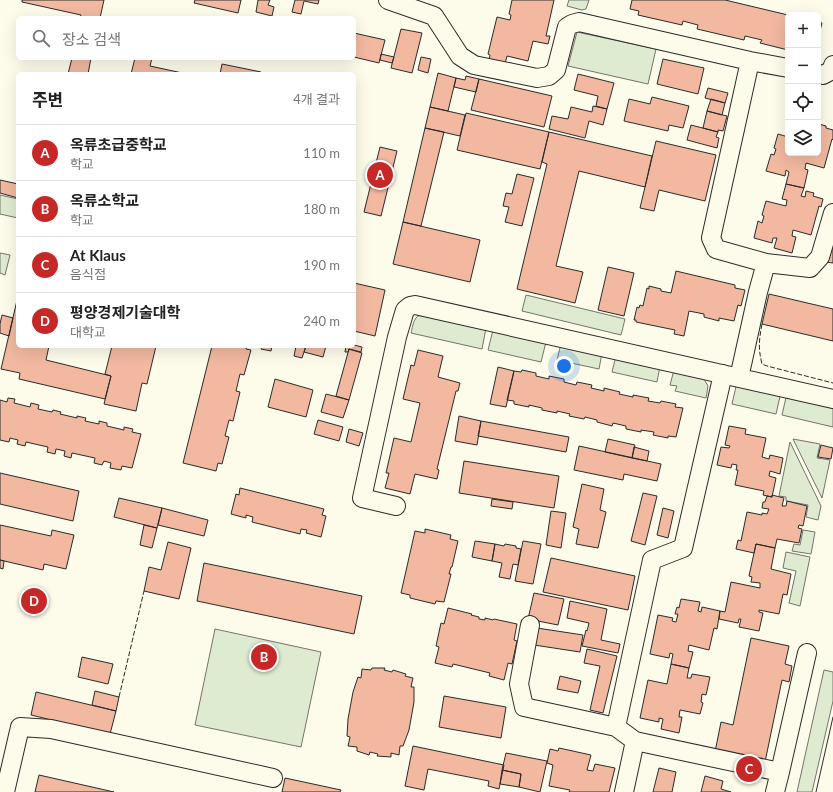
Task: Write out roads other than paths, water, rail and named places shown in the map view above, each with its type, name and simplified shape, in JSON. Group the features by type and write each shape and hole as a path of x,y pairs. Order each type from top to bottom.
{"street":[{"path":"388,0 434,16 460,56 474,65 537,78 549,76 556,70 567,27 579,22 750,61 785,67"},
{"path":"750,61 711,238 716,249 766,263 810,268 820,257 833,213"},
{"path":"821,75 832,70 833,65"},
{"path":"616,727 652,560 683,548 731,376 766,263"},
{"path":"396,506 362,498 397,337 405,310 410,306 415,305 472,317 833,399"},
{"path":"530,625 519,684 524,707 616,727 636,741 780,772"},
{"path":"775,792 807,653"},
{"path":"5,792 20,727 51,729 273,778"},
{"path":"624,792 636,741"}],"tram line":[{"path":"816,792 833,717"}],"place":[{"name":"옥류초급중학교","path":"380,175"},
{"name":"평양경제기술대학","path":"34,601"},
{"name":"옥류소학교","path":"264,657"},
{"name":"At Klaus","path":"749,769"}]}
